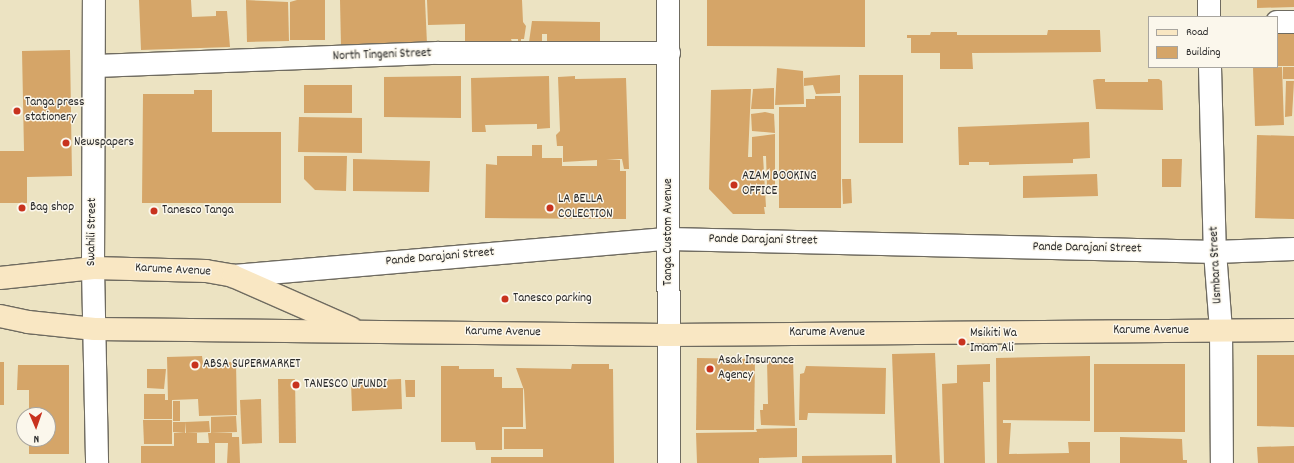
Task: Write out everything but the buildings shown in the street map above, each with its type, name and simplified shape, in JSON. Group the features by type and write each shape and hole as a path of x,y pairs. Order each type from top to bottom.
{"main road":[{"name":"Karume Avenue","path":"0,278 93,268 206,271 234,276 359,332"},
{"name":"Karume Avenue","path":"0,316 28,322 95,329 359,332 668,335 1294,330"}],"street":[{"name":"Swahili Street","path":"94,0 96,66 93,268 97,463"},
{"name":"Tanga Custom Avenue","path":"668,0 669,463"},
{"path":"1209,0 1209,16"},
{"path":"1278,22 1294,22"},
{"name":"North Tingeni Street","path":"96,66 438,54 668,53"},
{"name":"Usmbara Street","path":"1210,68 1215,252 1221,330 1222,463"},
{"name":"Pande Darajani Street","path":"234,276 669,239 1215,252 1294,250"}],"place":[{"name":"Tanga press stationery","path":"17,111"},
{"name":"Newspapers","path":"66,143"},
{"name":"AZAM BOOKING OFFICE","path":"734,185"},
{"name":"Bag shop","path":"22,208"},
{"name":"LA BELLA COLECTION","path":"550,208"},
{"name":"Tanesco Tanga","path":"154,211"},
{"name":"Tanesco parking","path":"505,299"},
{"name":"Msikiti Wa Imam Ali","path":"962,342"},
{"name":"ABSA SUPERMARKET","path":"195,365"},
{"name":"Asak Insurance Agency","path":"710,369"},
{"name":"TANESCO UFUNDI","path":"296,385"}]}
